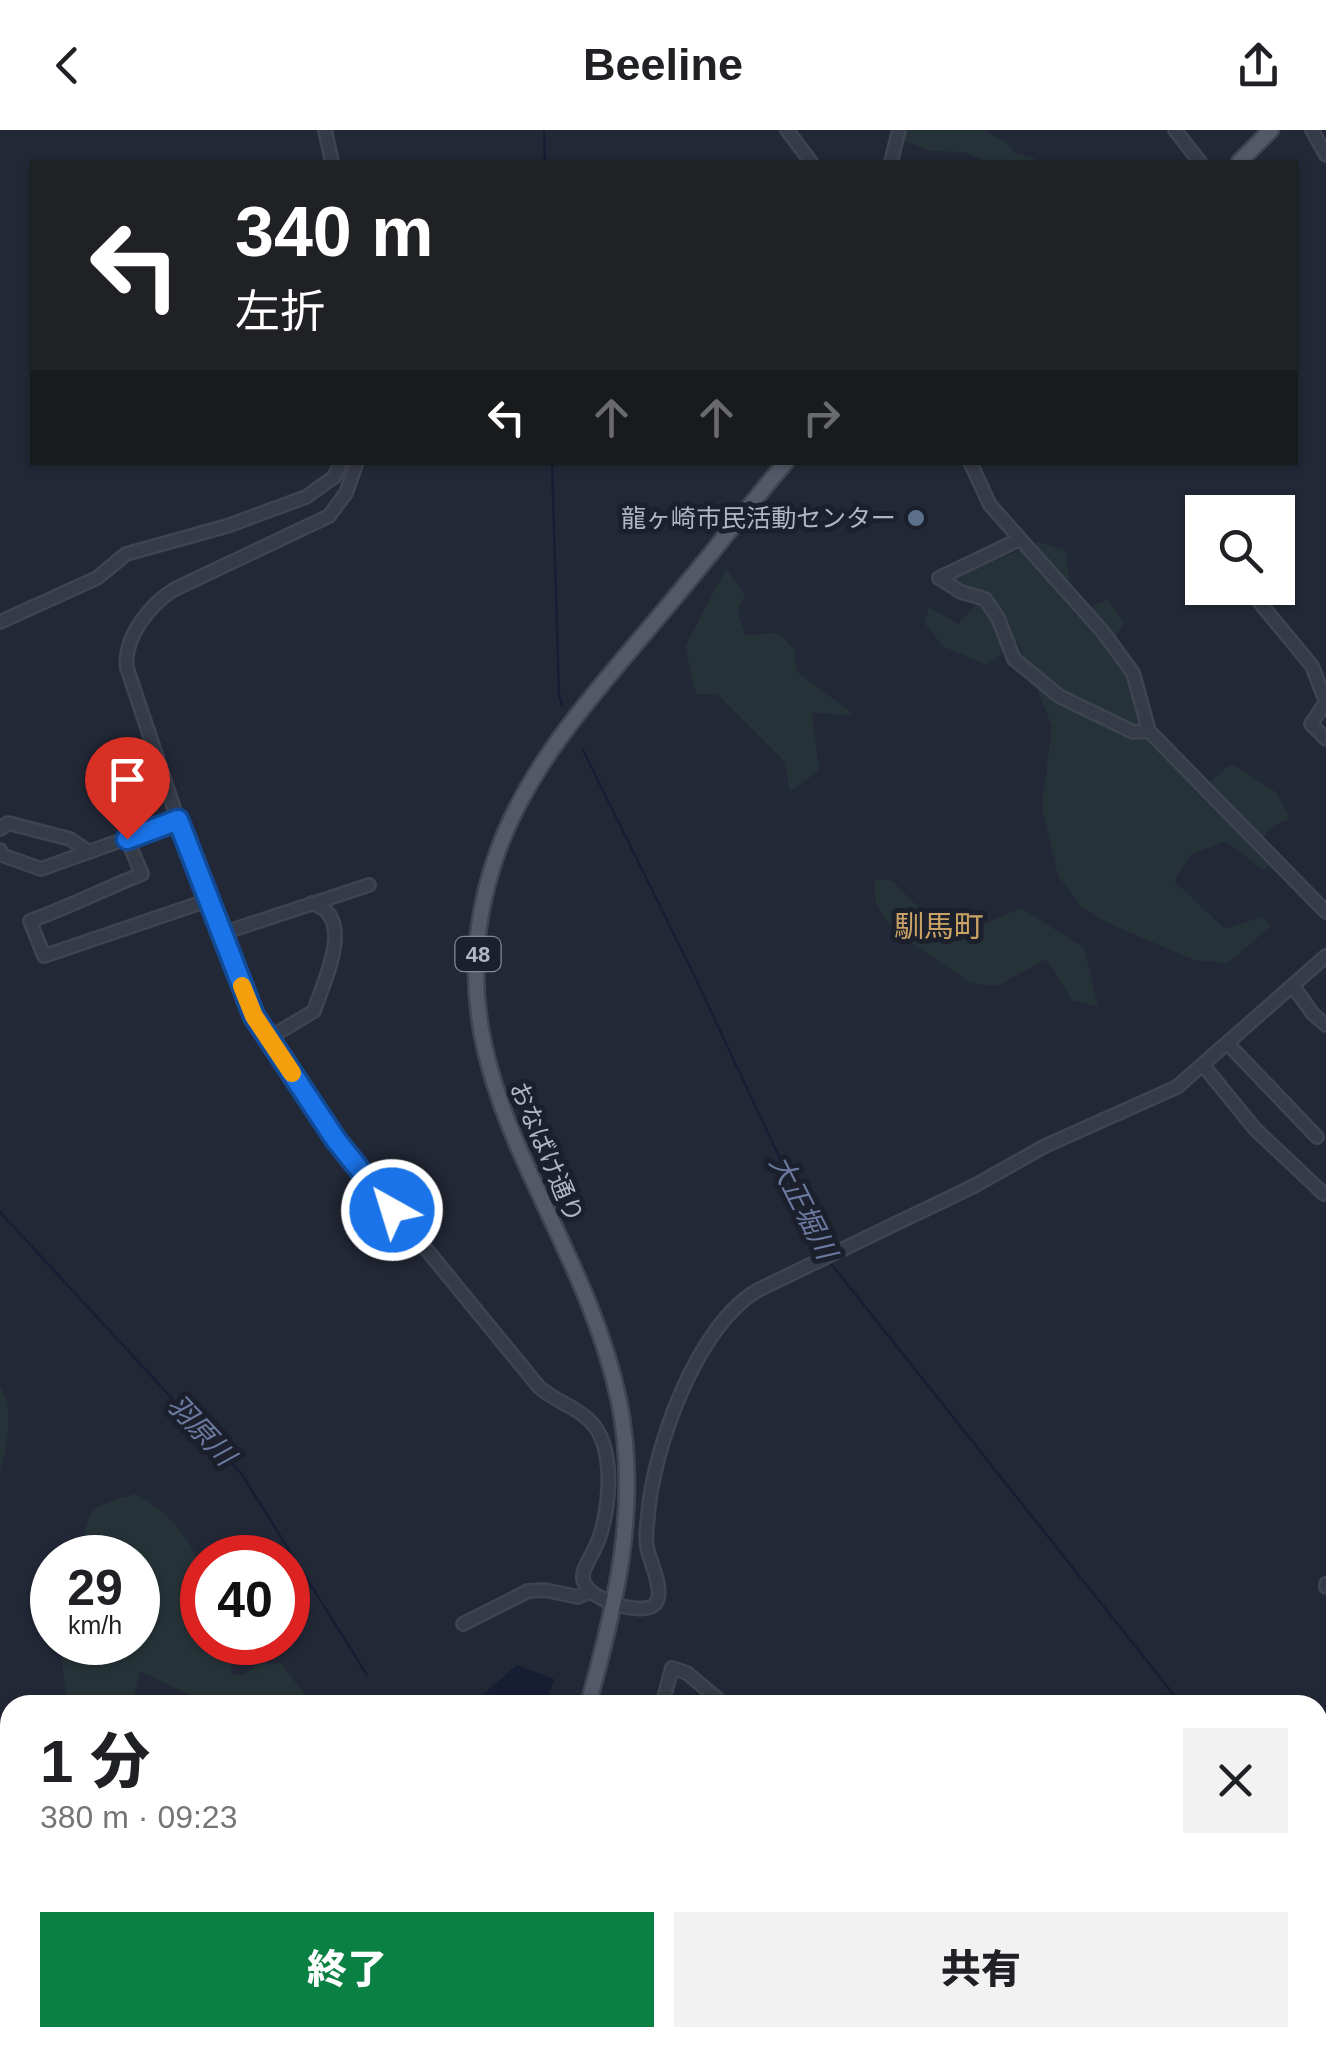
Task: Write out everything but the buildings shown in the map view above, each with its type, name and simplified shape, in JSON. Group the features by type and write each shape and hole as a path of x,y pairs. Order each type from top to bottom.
{"main road":[{"path":"1241,160 1271,130"},
{"name":"おなばけ通り","path":"591,1695 615,1603 628,1518 625,1446 608,1357 586,1293 522,1160 491,1080 478,995 482,914 498,849 542,762 784,465"}],"street":[{"path":"326,130 332,160"},
{"path":"787,130 810,160"},
{"path":"892,160 900,130"},
{"path":"1175,130 1198,160"},
{"path":"1312,130 1326,155"},
{"path":"0,622 96,578 126,554 227,526 306,496 334,477 340,465"},
{"path":"356,465 346,493 329,516 167,594 136,630 126,662 178,820 254,1016 336,1140 539,1387 584,1416 600,1433 606,1458 606,1521 584,1571 583,1582 589,1592 640,1608 652,1606 658,1596 646,1544 653,1484 669,1420 701,1354 733,1306 758,1290 974,1186 1045,1146 1177,1087 1326,956"},
{"path":"971,465 990,505 1103,632 1133,673 1149,731 1326,912"},
{"path":"1018,540 939,578 961,592 985,599 998,618 1014,659 1059,696 1133,732 1149,731"},
{"path":"1262,605 1312,666 1326,702 1311,724 1326,739"},
{"path":"0,850 2,855 41,869 178,820"},
{"path":"0,829 8,823 70,839 89,852"},
{"path":"127,839 142,874 30,921 44,956 209,900"},
{"path":"220,934 370,885"},
{"path":"268,1038 314,1011 336,934 324,906 312,903"},
{"path":"1292,986 1312,1014 1326,1025"},
{"path":"1228,1044 1318,1137"},
{"path":"1202,1065 1256,1129 1324,1194"},
{"path":"462,1624 528,1592 545,1590 578,1597 589,1592"},
{"path":"665,1695 672,1668 687,1673 712,1695"},
{"path":"706,1695 707,1691"}],"shaded area":[{"path":"892,130 983,130 1006,142 1015,153 1039,160 982,160 965,152 931,151 902,140"},
{"path":"1039,542 1065,550 1074,616 1107,599 1124,623 1107,652 1126,676 1145,735 1200,791 1234,765 1276,792 1290,819 1275,825 1252,849 1270,865 1263,870 1226,841 1191,854 1174,881 1225,929 1261,917 1271,926 1228,963 1194,960 1108,923 1082,907 1058,876 1042,807 1052,726 1018,642 987,665 944,647 925,624 929,607 958,624 976,605 956,577"},
{"path":"726,569 745,595 737,611 745,635 778,633 794,649 797,672 855,715 812,713 819,771 790,791 785,762 717,694 696,694 685,646"},
{"path":"874,879 892,881 915,904 978,927 1021,908 1084,948 1098,1006 1073,1001 1046,959 997,986 971,983 893,931 876,904"},
{"path":"0,1387 9,1418 0,1475"},
{"path":"136,1494 157,1508 183,1535 180,1665 231,1665 232,1674 242,1676 257,1665 282,1665 305,1695 189,1695 140,1671 134,1695 67,1695 62,1665 160,1665 160,1535 84,1535 88,1519 97,1508"}],"water":[{"path":"517,1665 554,1679 549,1695 482,1695"}],"waterway":[{"name":"大正堀川","path":"544,130 545,160"},
{"name":"大正堀川","path":"552,465 562,705"},
{"name":"大正堀川","path":"583,750 824,1253"},
{"name":"羽原川","path":"0,1212 241,1473 367,1675"},
{"name":"大正堀川","path":"828,1260 1174,1695"}],"slow traffic":[{"path":"242,986 254,1016 292,1073"}],"place":[{"name":"龍ヶ崎市民活動センター","path":"916,518"}],"district":[{"name":"馴馬町","path":"939,926"}],"route":[{"path":"127,839 178,820 254,1016 336,1140 392,1210"}]}
